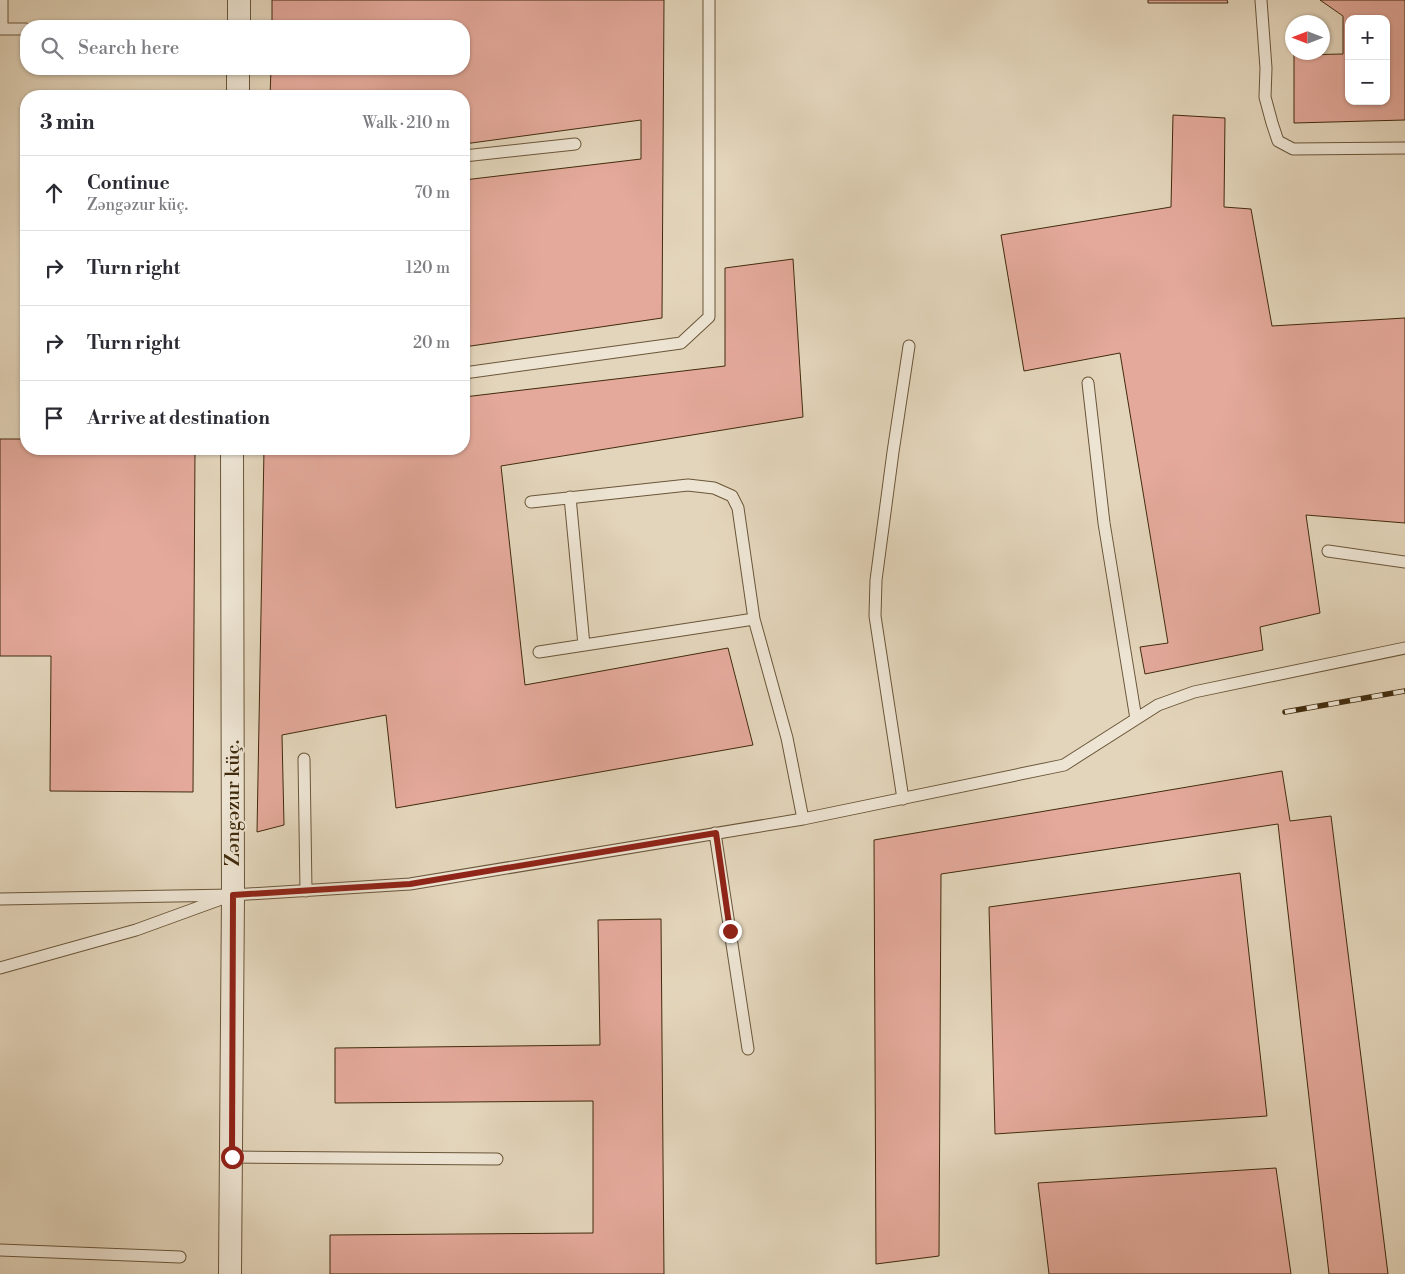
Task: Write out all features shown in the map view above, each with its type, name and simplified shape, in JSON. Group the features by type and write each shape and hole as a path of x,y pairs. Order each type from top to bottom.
{"street":[{"path":"239,0 239,20"},
{"path":"238,75 238,90"},
{"name":"Zəngəzur küç.","path":"230,1274 233,895 232,455"}],"lane":[{"path":"2,0 1,29 20,30"},
{"path":"470,372 681,343 709,317 709,0"},
{"path":"1261,0 1266,68 1265,97 1278,141 1293,149 1405,148"},
{"path":"470,155 575,144"},
{"path":"903,799 875,616 878,570 909,346"},
{"path":"1088,383 1104,523 1136,719"},
{"path":"531,502 688,484 714,488 732,496 738,508 754,619 787,738 803,819"},
{"path":"570,497 584,645"},
{"path":"1328,551 1405,562"},
{"path":"540,652 754,619"},
{"path":"0,899 233,895 410,884 803,819 1064,765 1158,705 1194,692 1405,648"},
{"path":"304,759 306,890"},
{"path":"716,833 748,1049"},
{"path":"0,968 136,930 233,895"},
{"path":"232,1157 497,1159"},
{"path":"0,1250 180,1257"}],"building":[{"path":"272,0 664,0 662,318 470,346 470,179 641,159 641,120 470,143 470,90 270,90 271,75 470,75 470,20 272,20"},
{"path":"1148,0 1227,0 1228,3 1148,3"},
{"path":"1320,0 1405,0 1405,120 1294,123 1294,60 1330,60 1330,54 1343,54 1343,16"},
{"path":"1173,115 1225,118 1224,207 1251,209 1272,326 1405,318 1405,523 1306,515 1320,613 1260,627 1263,650 1145,674 1140,647 1168,643 1120,353 1024,371 1001,235 1171,207"},
{"path":"793,259 803,417 501,466 525,685 728,648 753,745 396,808 386,715 282,735 284,825 257,832 264,455 470,455 470,396 725,366 725,268"},
{"path":"0,439 20,439 20,455 195,455 193,792 50,791 51,656 0,656"},
{"path":"1282,771 1290,821 1331,816 1388,1274 1329,1274 1278,824 941,874 939,1256 876,1264 874,840"},
{"path":"1240,873 1267,1116 995,1134 989,907"},
{"path":"661,919 664,1274 330,1274 330,1235 593,1233 593,1101 335,1103 335,1048 600,1045 598,920"},
{"path":"1276,1168 1291,1274 1049,1274 1038,1183"}],"railway":[{"path":"1285,712 1405,691"}],"route":[{"path":"232,1157 233,895 410,884 716,833 730,931"}]}
